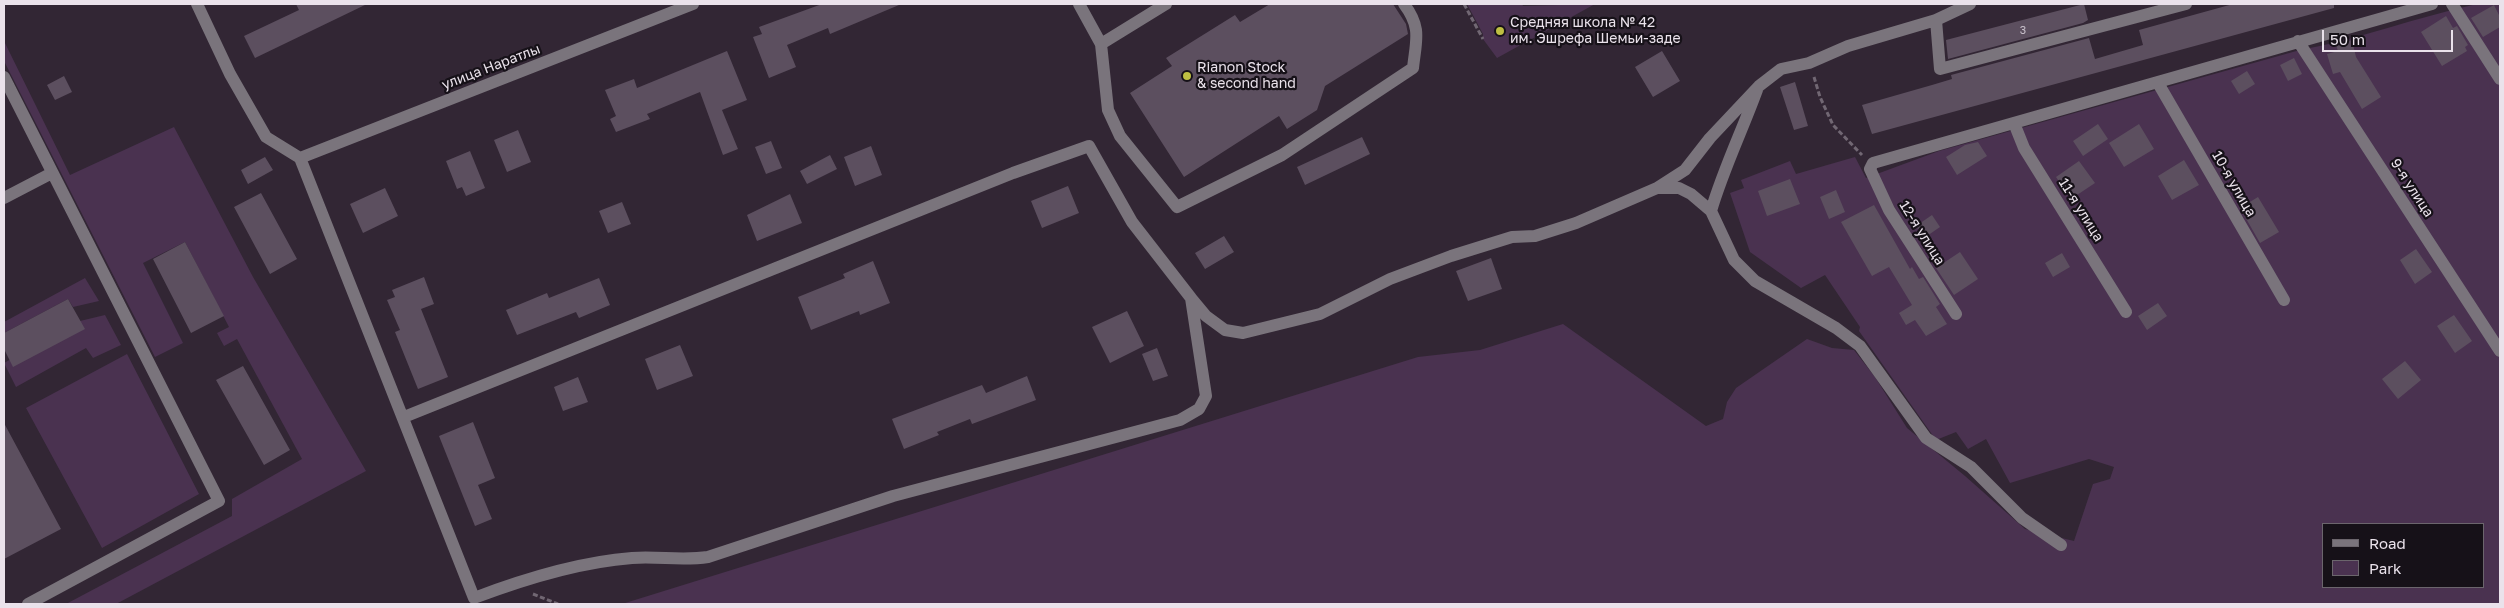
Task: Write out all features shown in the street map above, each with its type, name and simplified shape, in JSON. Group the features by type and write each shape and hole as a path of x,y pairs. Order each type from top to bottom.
{"street":[{"path":"197,4 230,74 266,137 300,158 474,598 526,580 594,563 638,558 689,560 708,557 893,496 1180,420 1199,410 1206,396 1191,298"},
{"name":"улица Наратлы","path":"300,158 693,4"},
{"path":"1078,4 1101,44 1108,110 1120,136 1177,207 1282,155 1413,68 1417,26 1414,17 1404,4"},
{"path":"1101,44 1166,4"},
{"path":"404,417 1012,173 1089,146 1132,222 1206,316 1225,330 1243,333 1320,314 1390,279 1442,259 1512,237 1535,236 1576,223 1657,188 1685,170 1710,138 1759,86 1781,70 1809,63 1848,46 1936,20 1970,4"},
{"path":"1936,20 1940,69 2186,4"},
{"path":"1870,165 2432,4"},
{"path":"2452,4 2500,79"},
{"name":"9-я улица","path":"2298,41 2500,351"},
{"path":"4,77 8,94 52,173 219,500 28,604"},
{"name":"10-я улица","path":"2158,83 2284,300"},
{"path":"1711,211 1720,179 1742,133 1759,86"},
{"name":"11-я улица","path":"2014,123 2024,148 2126,312"},
{"name":"12-я улица","path":"1870,165 1870,169 1889,210 1956,314"},
{"path":"4,198 52,173"},
{"path":"1657,188 1679,188 1691,194 1711,211 1734,260 1755,281 1836,328 1860,346 1926,438 1971,468 2022,518 2061,545"}],"path":[{"path":"1464,4 1483,39"},
{"path":"1809,63 1820,97 1833,125 1870,165"}],"green space":[{"name":"Средняя школа № 42 им. Эшрефа Шемьи-заде","path":"1467,4 1522,4 1523,6 1595,4 1497,58 1483,39 1483,34"},
{"path":"2477,4 2500,4 2500,604 622,604 1418,357 1480,350 1563,324 1706,426 1723,419 1727,402 1736,388 1807,339 1832,348 1854,350 1875,377 1907,428 2025,529 2074,541 2093,484 2110,479 2114,467 2089,459 2010,483 1986,439 1968,449 1956,432 1936,440 1859,331 1860,327 1825,275 1801,288 1750,252 1730,193 1744,188 1741,180 1790,161 1796,174 1855,157 1866,178 1939,151 2300,50 2345,40 2455,9"},
{"path":"4,41 70,175 174,127 253,277 366,471 116,604 66,604 232,516 232,499 302,459 237,339 224,346 217,333 229,327 185,242 143,263 183,343 155,357 4,61"},
{"path":"85,278 99,301 73,307 68,299 4,333 4,322"},
{"path":"105,315 121,345 93,358 86,348 16,387 4,363 80,321"},
{"path":"127,354 199,494 102,548 26,408"}],"building":[{"path":"296,4 367,4 255,58 244,36 299,10"},
{"path":"822,4 899,5 830,34 828,28 787,45 796,67 769,78 753,37 762,34 759,27"},
{"path":"1270,4 1393,4 1406,24 1408,34 1325,86 1317,110 1287,129 1279,116 1184,177 1130,93 1172,66 1166,58 1235,15 1240,22"},
{"path":"2084,4 2088,20 2083,23 1948,59 1946,40"},
{"path":"2233,4 2334,4 2334,8 1872,134 1862,105 1952,79 1951,75 2089,38 2095,59 2143,45 2139,30"},
{"path":"2494,5 2500,17 2500,27 2483,37 2471,18"},
{"path":"2446,16 2453,28 2457,26 2468,45 2465,47 2467,51 2442,66 2421,32"},
{"path":"2352,40 2356,57 2381,97 2362,109 2340,72 2333,74 2327,54 2338,51 2336,45"},
{"path":"727,51 747,100 722,110 738,149 723,155 700,92 647,114 650,119 616,132 610,119 616,116 605,90 634,79 637,88"},
{"path":"1662,51 1680,81 1653,97 1635,67"},
{"path":"2294,58 2302,74 2288,81 2280,65"},
{"path":"2247,71 2255,84 2239,94 2231,81"},
{"path":"64,76 72,92 55,100 47,85"},
{"path":"1795,82 1808,126 1794,130 1780,87"},
{"path":"2098,124 2108,139 2083,156 2073,141"},
{"path":"2139,124 2154,149 2124,167 2109,143"},
{"path":"518,130 531,162 507,172 494,140"},
{"path":"1362,137 1370,154 1305,185 1297,167"},
{"path":"771,141 782,168 766,174 755,147"},
{"path":"1978,142 1987,156 1957,175 1946,157 1965,145"},
{"path":"871,146 882,175 855,186 844,157"},
{"path":"470,151 485,188 466,196 462,187 457,189 446,161"},
{"path":"830,155 837,169 807,184 800,171"},
{"path":"265,157 273,170 248,184 241,170"},
{"path":"2184,160 2199,185 2172,200 2158,176"},
{"path":"2079,161 2095,183 2071,199 2056,177"},
{"path":"1790,179 1800,204 1767,216 1758,191"},
{"path":"1068,186 1079,213 1042,228 1031,201"},
{"path":"385,188 398,216 363,233 350,204"},
{"path":"1836,190 1845,212 1829,219 1820,197"},
{"path":"261,193 297,259 270,274 234,207"},
{"path":"790,194 802,223 757,241 747,215"},
{"path":"2258,197 2279,232 2260,243 2240,208"},
{"path":"622,202 631,224 608,233 599,211"},
{"path":"1874,205 1910,269 1912,267 1919,279 1923,277 1940,304 1936,307 1947,324 1926,336 1915,320 1906,325 1899,313 1912,305 1889,267 1872,276 1841,222"},
{"path":"1932,215 1940,227 1924,238 1916,226"},
{"path":"1224,236 1234,252 1205,269 1195,253"},
{"path":"185,242 224,316 191,333 153,259"},
{"path":"2416,249 2432,272 2415,284 2400,260"},
{"path":"1960,252 1978,279 1954,295 1936,268"},
{"path":"2062,253 2070,267 2053,277 2045,263"},
{"path":"1491,258 1502,289 1468,301 1456,271"},
{"path":"873,261 890,303 860,315 859,311 811,330 798,297 845,278 843,274"},
{"path":"424,277 434,304 421,309 448,377 418,389 395,332 400,330 387,300 395,297 392,290"},
{"path":"599,278 610,305 579,318 576,312 517,335 506,310 547,293 549,298"},
{"path":"68,299 85,329 13,367 4,349 4,333"},
{"path":"2158,303 2167,316 2147,330 2138,316"},
{"path":"1127,311 1144,346 1110,363 1092,327"},
{"path":"2454,315 2472,341 2455,353 2437,326"},
{"path":"680,345 693,376 657,390 645,359"},
{"path":"1157,348 1168,376 1153,381 1142,354"},
{"path":"2405,361 2421,380 2398,399 2382,379"},
{"path":"243,366 290,450 264,465 216,380"},
{"path":"1027,376 1036,400 972,424 970,419 937,432 939,435 904,449 892,419 982,385 986,393"},
{"path":"578,377 588,402 563,411 554,387"},
{"path":"473,422 495,478 478,485 492,519 475,526 439,436"},
{"path":"4,423 61,529 4,559"}],"place":[{"name":"Средняя школа № 42 им. Эшрефа Шемьи-заде","path":"1500,31"},
{"name":"Rianon Stock & second hand","path":"1187,76"}]}
